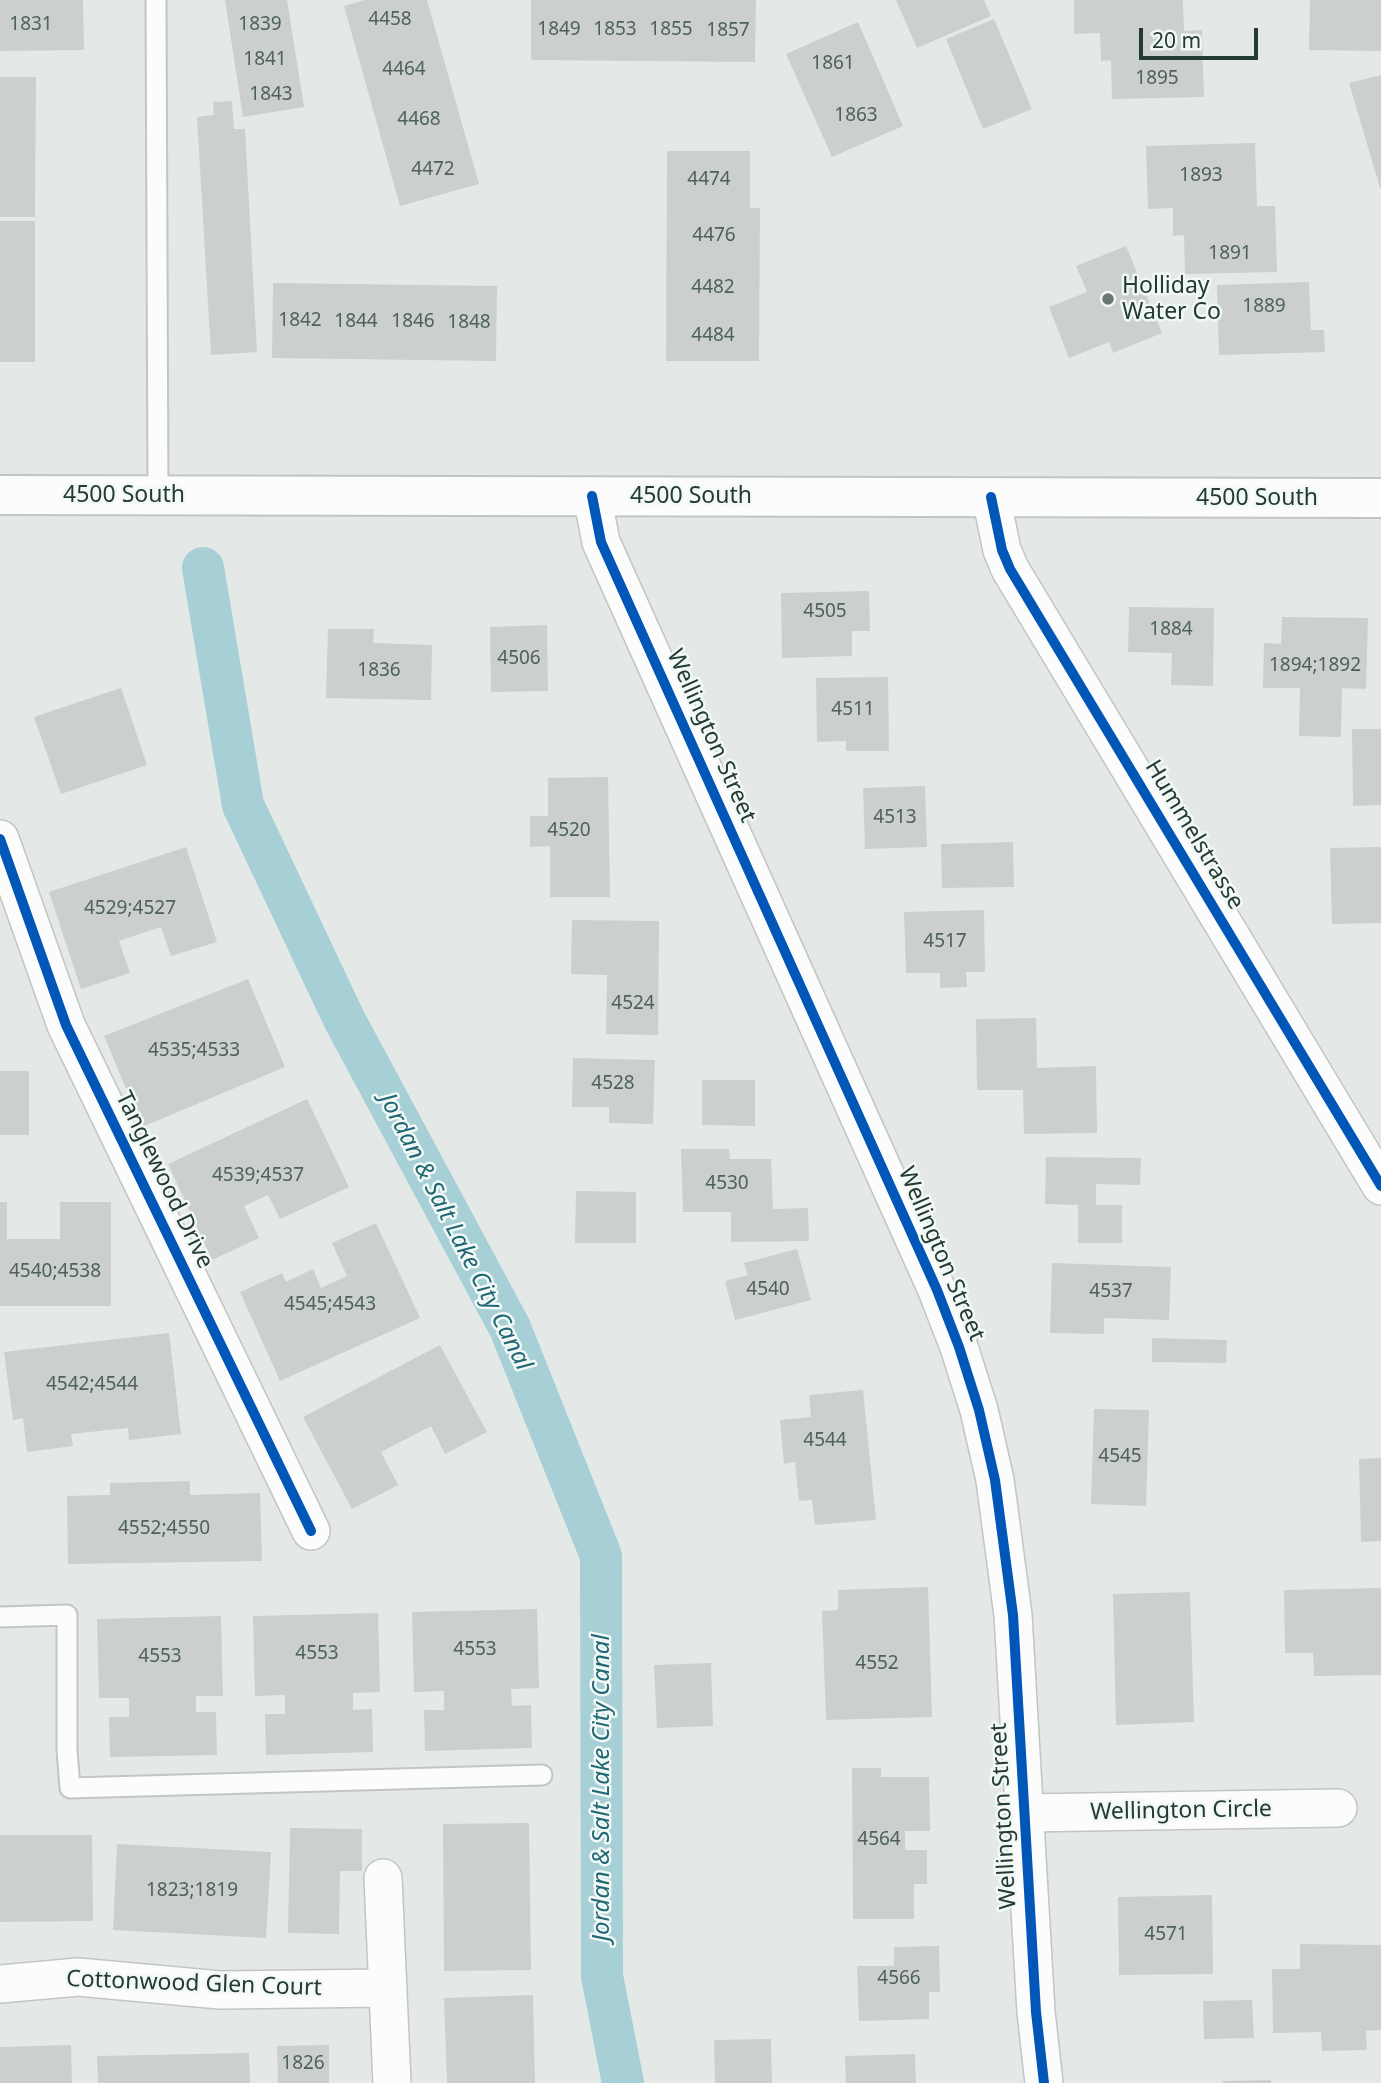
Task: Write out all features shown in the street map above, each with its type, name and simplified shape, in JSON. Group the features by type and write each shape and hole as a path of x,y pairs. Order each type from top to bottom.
{"main road":[{"name":"4500 South","path":"0,495 1381,498"}],"street":[{"name":"Wellington Street","path":"592,496 601,542 931,1278 959,1347 979,1410 995,1479 1013,1615 1036,2012 1044,2083"},
{"name":"Hummelstrasse","path":"991,497 1002,550 1010,569 1381,1186"},
{"name":"Tanglewood Drive","path":"0,839 66,1025 312,1531"},
{"name":"Wellington Circle","path":"1025,1813 1338,1808"},
{"path":"383,1878 392,2083"},
{"name":"Cottonwood Glen Court","path":"0,1984 78,1977 220,1990 387,1988"}],"lane":[{"path":"156,0 158,495"},
{"path":"0,1617 67,1615 67,1750 70,1788 542,1775"}],"building":[{"path":"0,0 83,0 84,50 0,51"},
{"path":"225,0 287,0 304,107 243,117"},
{"path":"365,0 427,0 479,184 400,206 344,6"},
{"path":"531,0 756,0 755,62 531,60"},
{"path":"896,0 984,0 991,16 917,48"},
{"path":"1074,0 1183,0 1184,31 1202,30 1204,97 1112,99 1111,60 1101,61 1100,33 1074,34"},
{"path":"1310,0 1381,0 1381,51 1309,50"},
{"path":"994,19 1032,109 983,129 946,39"},
{"path":"858,22 903,126 832,157 786,54"},
{"path":"1381,75 1381,188 1380,188 1349,83"},
{"path":"0,77 36,77 35,217 0,217"},
{"path":"232,101 234,129 245,129 257,352 211,355 197,117 214,115 213,102"},
{"path":"1255,143 1257,206 1275,206 1277,272 1185,274 1184,235 1173,236 1173,208 1148,209 1146,146"},
{"path":"667,151 750,151 750,208 760,208 759,361 666,361"},
{"path":"0,221 35,221 35,362 0,362"},
{"name":"Holliday Water Co","path":"1126,246 1162,333 1113,353 1109,342 1069,358 1049,307 1087,292 1076,266"},
{"path":"1309,282 1311,330 1324,330 1325,352 1219,355 1217,285"},
{"path":"273,283 497,286 496,361 272,358"},
{"path":"869,591 870,631 852,631 852,656 782,658 781,593"},
{"path":"1129,607 1214,608 1213,686 1171,685 1172,653 1128,652"},
{"path":"1282,617 1368,618 1366,689 1342,688 1341,737 1299,736 1300,688 1263,688 1264,643 1281,644"},
{"path":"547,625 548,691 491,692 490,627"},
{"path":"328,629 374,629 373,643 432,645 431,700 326,698"},
{"path":"888,677 889,751 846,751 846,741 817,742 816,678"},
{"path":"121,688 147,765 61,794 34,717"},
{"path":"1352,729 1381,729 1381,805 1353,806"},
{"path":"608,777 610,897 550,897 550,846 530,847 530,816 548,816 548,778"},
{"path":"925,786 927,847 865,849 863,788"},
{"path":"1013,842 1014,887 942,888 941,844"},
{"path":"186,847 217,942 171,956 161,927 119,941 130,973 81,989 49,892"},
{"path":"1381,847 1381,923 1332,924 1330,848"},
{"path":"984,910 985,972 966,972 967,987 940,988 940,973 906,973 904,912"},
{"path":"572,920 659,921 658,1035 606,1034 607,975 571,974"},
{"path":"248,979 285,1067 142,1127 104,1036"},
{"path":"1036,1018 1037,1068 1096,1066 1097,1133 1024,1134 1023,1090 977,1090 976,1019"},
{"path":"573,1058 655,1060 653,1124 609,1123 609,1107 572,1107"},
{"path":"0,1071 29,1071 29,1135 0,1135"},
{"path":"702,1080 755,1080 755,1126 702,1125"},
{"path":"307,1099 349,1187 280,1219 268,1195 244,1206 259,1238 212,1260 168,1164"},
{"path":"681,1149 729,1149 730,1159 771,1159 773,1209 808,1208 809,1241 731,1242 731,1212 683,1212"},
{"path":"1046,1157 1141,1158 1140,1185 1096,1184 1096,1205 1122,1205 1122,1243 1078,1243 1078,1205 1045,1204"},
{"path":"576,1191 636,1192 636,1243 575,1243"},
{"path":"0,1202 7,1202 7,1239 60,1239 60,1202 111,1202 111,1306 0,1306"},
{"path":"376,1223 420,1318 280,1381 240,1292 282,1273 286,1282 313,1269 321,1288 347,1276 332,1243"},
{"path":"797,1249 811,1300 735,1320 725,1281 748,1275 744,1263"},
{"path":"1052,1263 1171,1267 1169,1320 1104,1318 1104,1334 1050,1333"},
{"path":"169,1333 181,1434 129,1440 128,1428 71,1434 73,1446 27,1452 23,1418 13,1420 4,1352"},
{"path":"1152,1338 1227,1340 1226,1363 1152,1362"},
{"path":"440,1345 487,1432 445,1454 431,1426 381,1452 398,1485 352,1509 303,1417"},
{"path":"863,1390 876,1520 815,1525 812,1500 799,1501 795,1462 784,1464 780,1420 811,1417 809,1395"},
{"path":"1094,1409 1149,1410 1146,1506 1091,1504"},
{"path":"1381,1458 1381,1541 1361,1542 1359,1459"},
{"path":"190,1481 190,1495 260,1493 262,1561 68,1564 67,1496 110,1495 110,1483"},
{"path":"928,1587 932,1717 826,1720 822,1611 838,1610 838,1590"},
{"path":"1381,1588 1381,1675 1314,1676 1313,1653 1285,1653 1284,1590"},
{"path":"1190,1592 1194,1722 1116,1725 1113,1594"},
{"path":"537,1609 539,1688 511,1689 512,1706 531,1705 532,1748 425,1751 424,1710 444,1710 444,1691 414,1692 412,1612"},
{"path":"378,1613 380,1692 353,1693 353,1710 372,1709 373,1752 266,1755 265,1714 285,1714 285,1695 255,1696 253,1616"},
{"path":"221,1616 223,1696 196,1696 196,1712 216,1712 217,1755 110,1757 109,1717 129,1717 129,1698 99,1698 97,1619"},
{"path":"711,1663 713,1726 657,1728 654,1665"},
{"path":"852,1768 881,1768 881,1777 929,1777 930,1831 905,1831 905,1850 927,1850 927,1884 914,1884 914,1919 853,1919"},
{"path":"529,1823 531,1970 444,1971 443,1824"},
{"path":"290,1828 362,1829 362,1871 340,1871 339,1934 288,1933"},
{"path":"0,1835 92,1835 93,1921 0,1922"},
{"path":"117,1844 271,1852 266,1938 113,1930"},
{"path":"1212,1895 1213,1974 1119,1975 1118,1897"},
{"path":"1300,1944 1381,1945 1381,2030 1366,2031 1367,2050 1322,2051 1321,2032 1273,2033 1272,1969 1300,1969"},
{"path":"939,1946 940,1992 929,1992 929,2019 859,2021 857,1966 894,1966 894,1947"},
{"path":"533,1995 535,2083 447,2083 444,1998"},
{"path":"1252,2000 1254,2038 1204,2039 1203,2001"},
{"path":"771,2039 772,2083 715,2083 714,2040"},
{"path":"71,2045 72,2083 0,2083 0,2047"},
{"path":"329,2045 329,2083 278,2083 277,2046"},
{"path":"249,2053 250,2083 98,2083 97,2056"},
{"path":"915,2054 916,2083 846,2083 845,2056"},
{"path":"1271,2080 1271,2083 1223,2083 1223,2081"}],"waterway":[{"name":"Jordan & Salt Lake City Canal","path":"203,568 243,805 344,1019 510,1328 601,1556 602,1976 623,2083"}],"cycle path":[{"path":"592,496 601,542 937,1290 979,1410 995,1480 1013,1615 1036,2012 1044,2083"},
{"path":"991,497 1002,550 1010,569 1381,1186"},
{"path":"0,839 66,1025 311,1531"}],"place":[{"name":"Holliday Water Co","path":"1108,299"}]}
